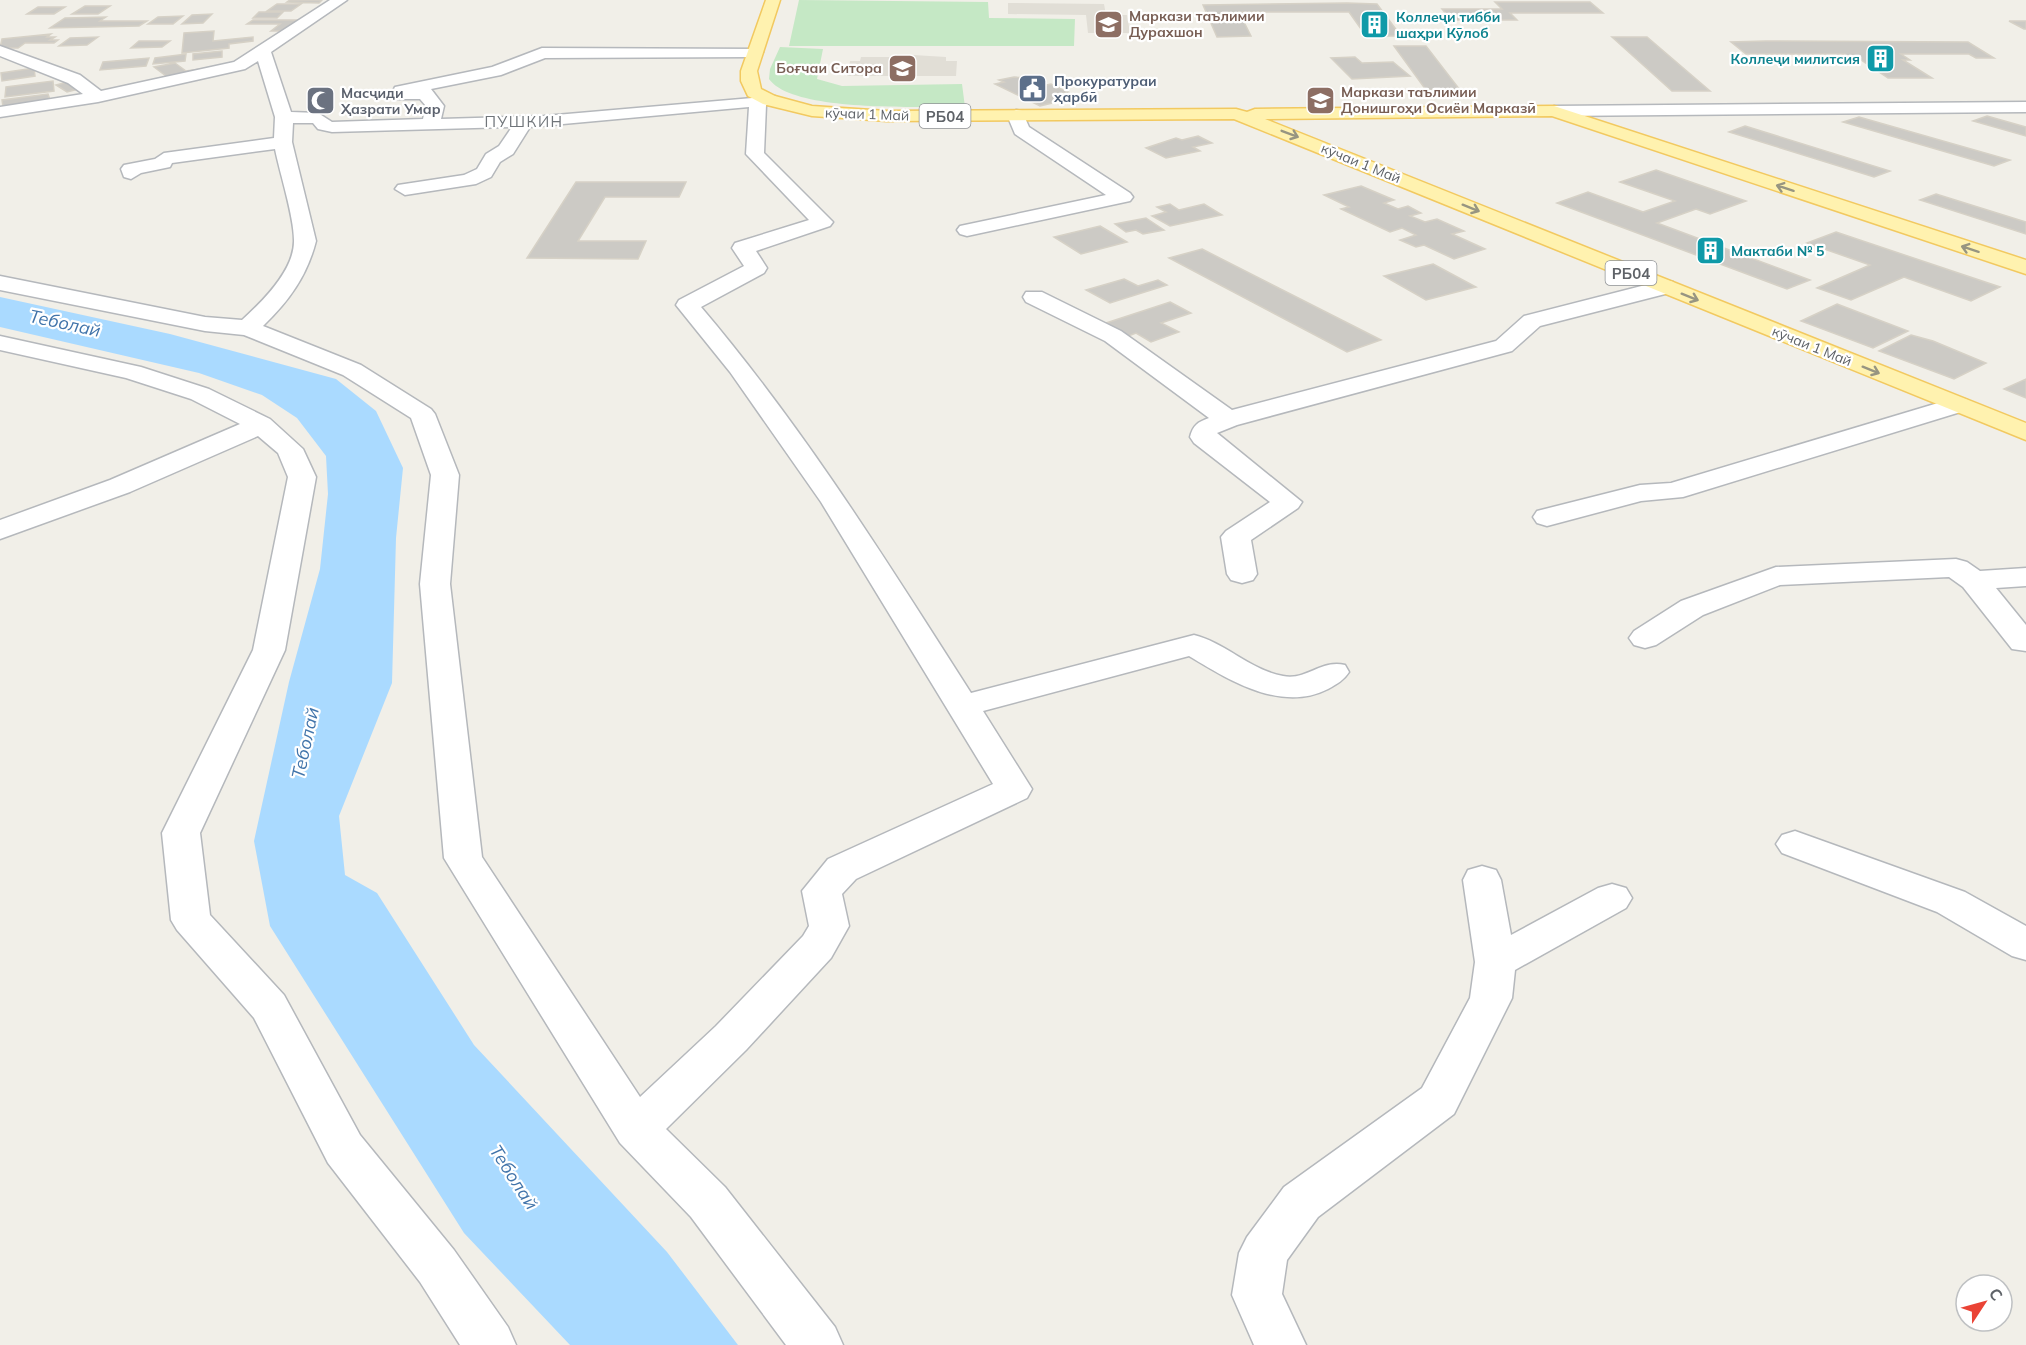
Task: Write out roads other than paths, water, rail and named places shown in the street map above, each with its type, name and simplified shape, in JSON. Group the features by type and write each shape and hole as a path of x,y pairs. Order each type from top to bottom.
{"main road":[{"path":"763,100 754,92 749,81 755,52 772,0"},
{"name":"кӯчаи 1 Май","path":"763,100 812,111 843,114 1236,114 2026,432"},
{"path":"1236,114 1554,111 2026,267"}],"street":[{"path":"0,112 98,97 239,66 340,0"},
{"path":"0,51 74,79 98,97"},
{"path":"248,328 281,296 301,257 305,241 284,130 263,51"},
{"path":"430,123 435,106 425,93 403,95 401,91 428,83 512,68 531,62 542,53 755,52"},
{"path":"428,66 424,75 428,83"},
{"path":"131,173 131,169 163,163 165,159 284,130 318,118 324,125 332,127 524,122 763,100 755,154 823,222 743,248 756,268 687,305 739,367 835,501 1014,789 842,869 822,891 829,926 817,947 731,1038 636,1130"},
{"path":"1554,111 2026,107"},
{"path":"967,230 1123,197 1021,130 1016,115"},
{"path":"405,189 469,180 484,172 493,158 506,150 524,122"},
{"path":"0,283 206,324 248,328 352,370 422,414 445,475 435,584 463,858 636,1130 708,1202 817,1345"},
{"path":"1242,574 1236,537 1288,502 1203,437 1205,429 1228,419 1504,346 1532,321 1665,287"},
{"path":"1034,297 1113,336 1228,419"},
{"path":"0,343 132,372 200,394 261,425 291,449 302,477 269,650 182,832 191,920 269,1007 344,1149 437,1266 490,1345"},
{"path":"1547,516 1640,493 1673,491 1816,450 1958,405"},
{"path":"0,530 120,486 261,425"},
{"path":"1645,638 1692,609 1776,576 1956,568 1974,581 2023,642"},
{"path":"1974,581 2026,577"},
{"path":"961,706 1194,645 1238,671 1273,684 1302,688 1334,672"},
{"path":"1795,844 1951,902 2026,945"},
{"path":"1280,1345 1257,1295 1264,1253 1301,1202 1438,1101 1491,998 1496,962 1482,880"},
{"path":"1496,962 1612,898"}],"water":[{"name":"Теболай","path":"0,297 170,334 336,379 376,411 403,468 396,538 392,683 339,816 345,875 377,893 474,1045 667,1252 738,1345 570,1345 464,1233 270,926 254,841 289,682 320,569 328,494 326,456 297,418 262,395 199,373 0,327"}],"place":[{"name":"Маркази таълимии Дурахшон","path":"1108,24"},
{"name":"Коллеҷи тибби шаҳри Кӯлоб","path":"1375,25"},
{"name":"Коллеҷи милитсия","path":"1881,59"},
{"name":"Боғчаи Ситора","path":"903,68"},
{"name":"Прокуратураи ҳарбӣ","path":"1033,89"},
{"name":"Маркази таълимии Донишгоҳи Осиёи Марказӣ","path":"1320,100"},
{"name":"Масҷиди Ҳазрати Умар","path":"320,101"},
{"name":"Мактаби № 5","path":"1710,251"}],"district":[{"name":"ПУШКИН","path":"524,121"}]}
